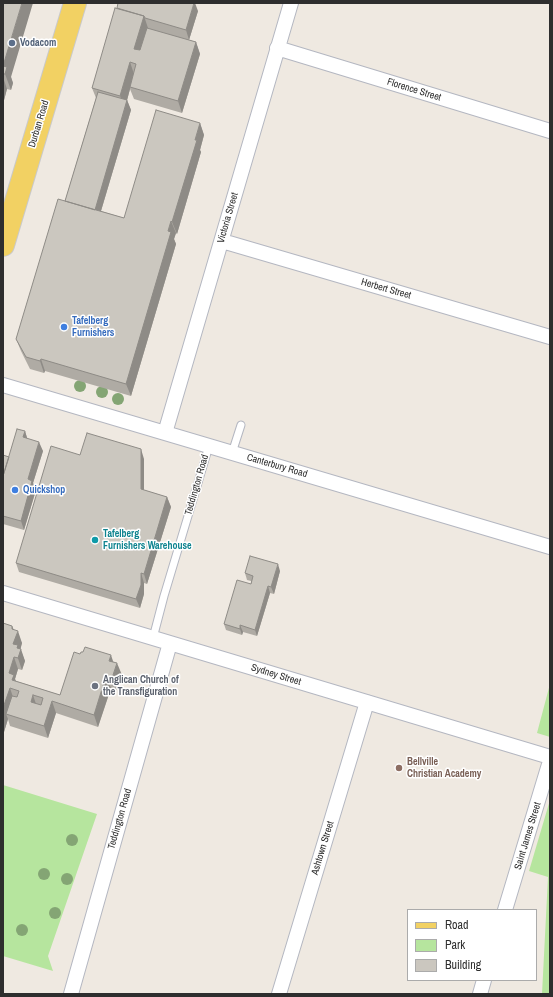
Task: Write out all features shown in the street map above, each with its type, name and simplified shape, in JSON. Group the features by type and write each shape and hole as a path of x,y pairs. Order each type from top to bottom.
{"main road":[{"name":"Durban Road","path":"3,245 75,3"}],"street":[{"name":"Victoria Street","path":"165,433 291,3"},
{"name":"Florence Street","path":"277,48 550,131"},
{"name":"Herbert Street","path":"222,241 550,337"},
{"name":"Canterbury Road","path":"3,385 342,484 550,547"},
{"name":"Sydney Street","path":"3,593 550,757"},
{"name":"Teddington Road","path":"71,994 170,643"},
{"name":"Ashtown Street","path":"279,994 367,702"},
{"name":"Saint James Street","path":"505,909 550,761"},
{"path":"480,994 484,981"}],"lane":[{"path":"232,453 241,425"},
{"name":"Teddington Road","path":"153,638 209,446"}],"green space":[{"path":"550,684 550,737 537,733"},
{"path":"3,785 97,814 48,956 53,971 3,956"},
{"path":"550,800 550,994 542,994 548,877 529,871"}],"building":[{"path":"3,3 22,3 3,66"},
{"path":"118,3 194,3 186,30 117,8"},
{"path":"115,8 144,16 134,49 140,50 147,28 196,42 178,101 130,87 136,64 130,62 120,96 92,88"},
{"path":"3,66 7,67 5,74 3,74"},
{"path":"98,92 127,100 95,210 65,201"},
{"path":"156,110 200,123 195,140 197,140 168,231 171,232 126,384 41,359 40,361 26,357 16,339 58,199 124,218"},
{"path":"17,429 25,431 23,437 39,442 28,479 32,481 21,521 3,516 3,476"},
{"name":"Tafelberg Furnishers Warehouse","path":"87,433 141,449 141,489 167,497 144,574 141,573 141,585 136,599 16,563 51,446 80,455"},
{"path":"3,455 9,457 3,476"},
{"path":"250,556 278,564 271,587 268,586 255,630 240,625 240,629 224,624 237,580 251,584 253,576 245,573"},
{"name":"Anglican Church of the Transfiguration","path":"3,623 12,626 12,629 18,631 13,644 18,645 17,648 21,649 18,658 14,657 9,673 14,675 12,680 60,695 74,652 80,654 83,652 85,647 111,655 109,661 117,663 112,678 106,676 94,715 52,701 44,726 6,714 12,696 17,697 19,691 10,688 3,708","holes":["33,695 43,698 41,705 31,702"]}],"place":[{"name":"Vodacom","path":"12,43"},
{"name":"Tafelberg Furnishers","path":"64,327"},
{"name":"Quickshop","path":"15,490"},
{"name":"Tafelberg Furnishers Warehouse","path":"95,540"},
{"name":"Anglican Church of the Transfiguration","path":"95,686"},
{"name":"Bellville Christian Academy","path":"399,768"}]}
